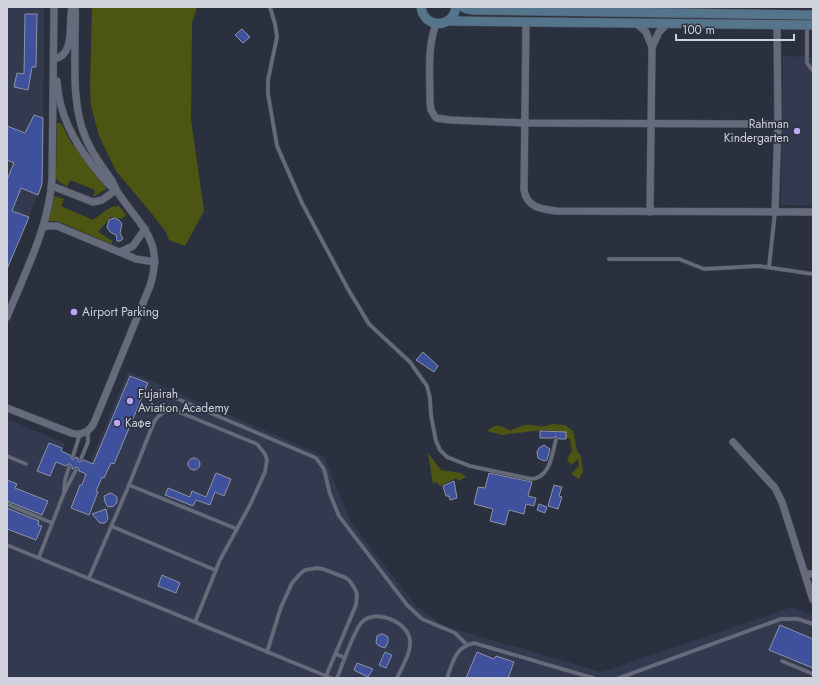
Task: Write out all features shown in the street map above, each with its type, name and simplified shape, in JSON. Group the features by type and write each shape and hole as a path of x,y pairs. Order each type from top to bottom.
{"street":[{"path":"7,317 43,227 52,186 54,7"},
{"path":"54,59 62,56 68,50 73,7"},
{"path":"7,408 61,430 75,434 88,431 94,424 154,274 155,262 152,245 145,229 116,190 89,145 79,118 75,89 73,7"},
{"path":"420,7 425,18 436,24 448,21 810,25"},
{"path":"448,21 454,14 456,7"},
{"path":"463,7 474,10 535,9 813,15"},
{"path":"765,14 772,7"},
{"path":"785,7 792,14"},
{"path":"526,22 524,190 525,195 532,205 541,209 557,211 813,212"},
{"path":"436,24 431,47 430,102 431,110 436,118 450,120 525,123 778,124"},
{"path":"637,24 646,32 652,47 650,212"},
{"path":"652,47 659,32 667,24"},
{"path":"775,212 778,124 777,25"},
{"path":"54,59 60,105 69,130 85,155 107,183 116,190"},
{"path":"52,186 93,202 102,200 116,190"},
{"path":"43,227 57,226 141,260 155,262"},
{"path":"120,252 133,246 145,229"},
{"path":"733,442 775,488 782,502 813,600"},
{"path":"805,574 813,574"}],"lane":[{"path":"270,7 278,37 268,80 276,146 302,203 348,289 369,324 410,362 427,386 436,441 440,450 447,457 470,466 537,479 544,474 550,462 556,439"},
{"path":"810,25 807,63 813,71"},
{"path":"769,267 775,212"},
{"path":"609,259 679,259 704,269 760,266 813,274"},
{"path":"159,391 316,458 324,469 330,494 339,516 407,605 422,619 455,633 467,645"},
{"path":"89,578 157,417 161,413 167,410 173,410 257,444 265,454 267,466 265,472 251,503 215,570 195,622"},
{"path":"81,459 88,442 88,431"},
{"path":"73,456 80,434"},
{"path":"7,456 26,464"},
{"path":"64,494 65,480 69,468"},
{"path":"38,557 64,494 76,470"},
{"path":"129,485 237,529"},
{"path":"7,504 52,523"},
{"path":"111,526 215,570"},
{"path":"7,545 38,557 267,652 328,677 356,605 357,594 352,584 344,577 323,569 317,568 305,570 292,583 281,607 267,652"},
{"path":"337,678 361,622 375,616 385,617 404,626 409,636 410,641 408,652 397,678"},
{"path":"619,678 781,619 798,619 813,624"},
{"path":"447,678 458,652 467,645 474,643 593,678"},
{"path":"336,654 345,658"},
{"path":"782,661 813,674"}],"shaded area":[{"path":"7,7 44,7 43,183 7,269"},
{"name":"Rahman Kindergarten","path":"783,56 813,57 813,205 781,205"},
{"path":"128,371 324,456 351,522 416,606 440,623 458,630 602,672 792,607 813,616 813,678 7,678 7,419 65,443 60,458 88,468"}],"green space":[{"path":"92,7 197,7 192,23 191,120 204,211 185,246 169,240 166,232 116,171 99,136 91,106 90,88"},
{"path":"57,123 61,123 70,141 105,186 106,189 93,197 95,190 70,180 67,187 57,180"},
{"path":"54,196 64,199 61,206 93,220 114,206 119,206 126,215 122,219 111,217 98,232 113,241 111,244 60,222 48,221 46,218"},
{"path":"552,424 565,425 573,431 577,451 581,456 583,471 579,479 571,474 579,466 578,459 571,465 567,459 572,451 570,439 566,438 566,432 543,430 502,435 487,431 496,426 501,426 511,431 524,425 545,426"},
{"path":"428,453 441,470 461,473 466,477 458,481 456,478 440,486 436,482 433,484"}],"building":[{"path":"25,14 37,14 36,67 32,67 28,90 14,87 17,73 24,74"},
{"path":"242,29 250,37 243,43 235,35"},
{"path":"34,115 43,118 42,184 38,195 21,188 12,211 29,217 7,269 7,180 14,163 7,160 7,126 25,133"},
{"path":"114,218 119,220 122,224 120,233 123,239 120,241 117,241 116,235 110,232 107,227 109,220"},
{"path":"423,352 438,366 434,372 416,360"},
{"path":"130,376 148,383 114,464 111,463 104,478 102,477 89,515 71,508 86,474 79,471 77,467 72,469 70,464 66,466 56,462 50,476 37,471 49,443 62,448 61,451 70,455 72,459 76,457 80,462 84,460 93,464"},
{"path":"540,431 566,432 566,439 559,439 556,436 553,438 540,438"},
{"path":"544,445 550,449 547,460 544,461 538,458 537,452 539,448"},
{"path":"196,458 199,459 199,469 192,470 189,469 188,462 189,459"},
{"path":"216,473 231,479 224,496 215,492 210,505 196,500 193,506 165,495 168,488 190,497 192,491 206,497"},
{"path":"489,473 532,482 528,496 536,498 534,506 526,504 524,514 509,510 505,525 490,521 493,509 474,504 478,487 485,488"},
{"path":"7,480 17,484 15,488 48,501 42,515 7,501"},
{"path":"454,481 457,498 450,500 449,496 446,496 443,486"},
{"path":"554,485 562,487 559,496 562,497 558,509 548,506"},
{"path":"110,493 117,497 117,502 114,506 108,507 104,496"},
{"path":"539,504 547,507 545,513 537,510"},
{"path":"7,508 39,521 38,525 42,526 36,540 7,529"},
{"path":"106,509 108,519 105,523 100,523 92,514"},
{"path":"162,575 180,583 176,593 158,586"},
{"path":"780,625 813,639 813,668 769,650"},
{"path":"381,634 388,637 388,642 385,648 376,643 377,636"},
{"path":"385,652 392,655 386,668 379,665"},
{"path":"477,652 494,659 496,656 514,662 508,678 466,678"},
{"path":"357,663 373,669 368,677 354,670"}],"place":[{"name":"Rahman Kindergarten","path":"797,131"},
{"name":"Airport Parking","path":"74,312"},
{"name":"Fujairah Aviation Academy","path":"130,401"},
{"name":"Кафе","path":"117,423"}]}
